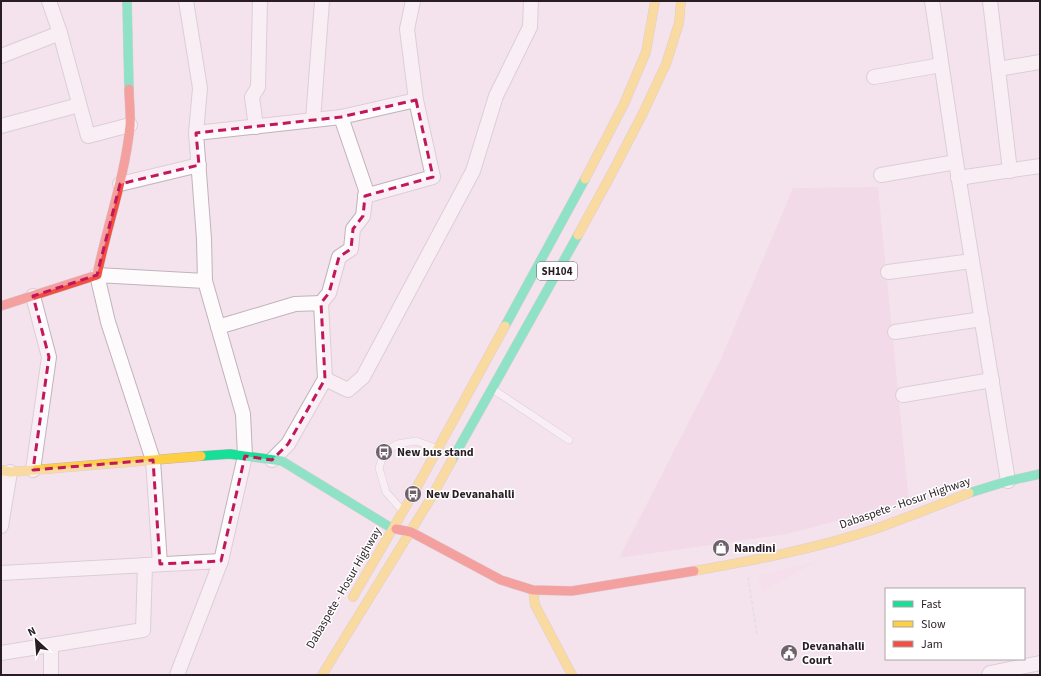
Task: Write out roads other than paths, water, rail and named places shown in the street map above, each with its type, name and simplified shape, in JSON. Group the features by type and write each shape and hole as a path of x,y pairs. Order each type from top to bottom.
{"main road":[{"path":"1,306 97,275 103,246 120,184 130,125 126,1"},
{"name":"SH104","path":"411,532 412,514 438,449 624,104 646,52 655,1"},
{"name":"SH104","path":"393,529 412,514 492,389 612,173 666,64 679,23 681,1"},
{"path":"6,471 230,454 282,461 393,529"},
{"name":"Dabaspete - Hosur Highway","path":"350,602 393,529 411,532 501,580 521,587 533,590 586,589 746,562 807,548 877,528 978,490 1008,481 1040,478"},
{"path":"322,675 411,532"},
{"path":"533,590 535,605 572,675"}],"street":[{"path":"49,1 60,33 88,136 130,125"},
{"path":"177,675 221,561 245,456 243,414 206,281 196,133 200,88 186,1"},
{"path":"256,127 252,97 258,87 260,1"},
{"path":"313,120 322,1"},
{"path":"365,196 433,177 416,100 407,29 413,1"},
{"path":"325,379 348,390 363,377 473,171 496,96 530,27 531,1"},
{"path":"932,1 958,178 1008,481"},
{"path":"990,1 1010,171"},
{"path":"1,56 60,33"},
{"path":"998,69 1040,62"},
{"path":"874,78 941,66"},
{"path":"196,133 341,117 416,100"},
{"path":"1,126 79,105"},
{"path":"272,460 288,444 325,379 321,304 329,293 339,257 352,249 353,229 363,216 366,190 341,117"},
{"path":"881,175 956,162"},
{"path":"120,184 199,165"},
{"path":"958,178 1040,166"},
{"path":"888,272 972,261"},
{"path":"160,564 153,460 108,322 97,275 206,281"},
{"path":"33,296 49,357 33,470"},
{"path":"218,327 296,304 321,304"},
{"path":"895,332 982,320"},
{"path":"902,395 992,380"},
{"path":"1,526 6,471"},
{"path":"1,573 221,561"},
{"path":"1,653 143,630 145,565"},
{"path":"51,645 51,675"},
{"path":"989,675 990,673 1040,663"}],"lane":[{"path":"492,389 569,440"},
{"path":"412,514 386,492 379,468 384,453 397,444 416,441 438,449"}],"place":[{"name":"New bus stand","path":"384,452"},
{"name":"New Devanahalli","path":"413,494"},
{"name":"Nandini","path":"721,548"},
{"name":"Devanahalli Court","path":"789,653"}]}
